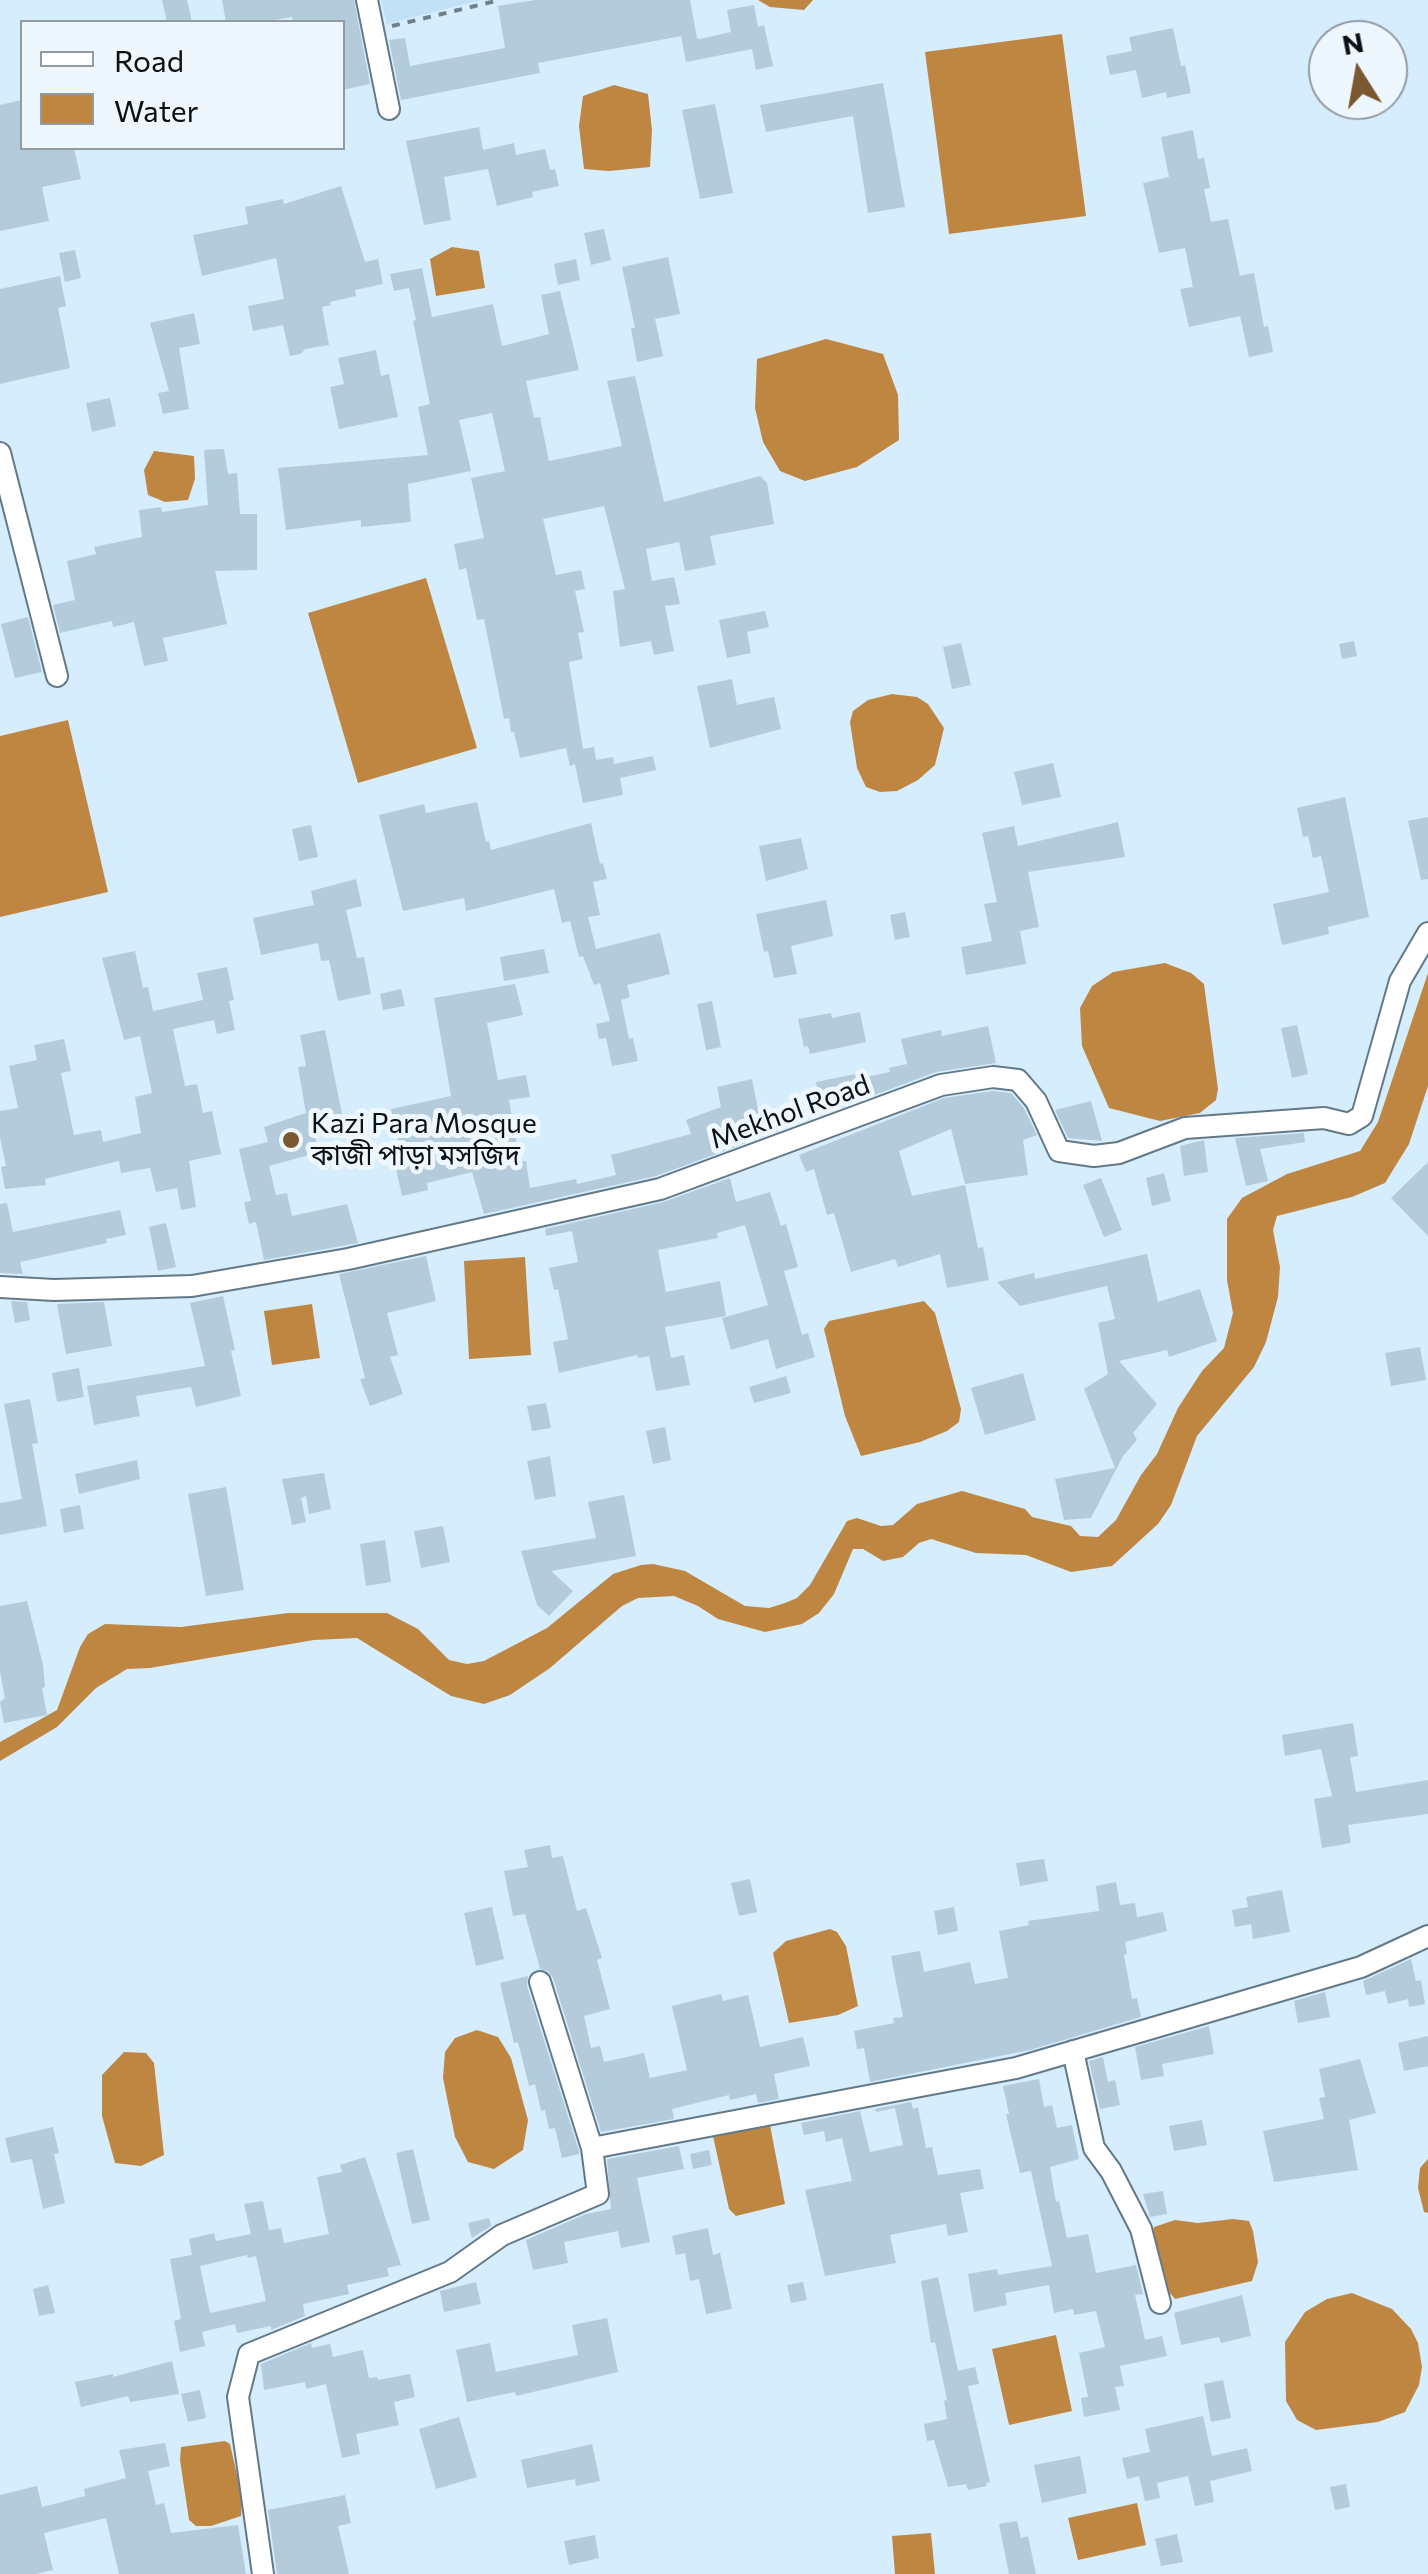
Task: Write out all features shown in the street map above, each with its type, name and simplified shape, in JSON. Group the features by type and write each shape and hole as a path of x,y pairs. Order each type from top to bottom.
{"street":[{"path":"367,0 388,108"},
{"path":"0,453 57,676"},
{"name":"Mekhol Road","path":"0,1287 54,1290 192,1286 348,1259 660,1190 942,1085 993,1077 1018,1080 1036,1102 1059,1151 1094,1156 1119,1153 1185,1128 1324,1118 1348,1124 1362,1116 1400,981 1428,932"},
{"path":"592,2148 1016,2068 1361,1967 1428,1936"},
{"path":"263,2574 238,2397 249,2354 450,2272 502,2235 598,2194 592,2148 540,1982"},
{"path":"1074,2051 1094,2148 1111,2170 1141,2229 1160,2303"}],"path":[{"path":"373,31 500,0"}],"shaded area":[{"path":"381,0 481,0 387,24"}],"water":[{"path":"758,0 813,0 804,10 770,7"},
{"path":"1062,34 1086,216 949,234 925,52"},
{"path":"614,85 648,94 652,130 650,167 584,169 579,126 583,96"},
{"path":"452,247 479,251 485,288 436,296 430,259"},
{"path":"826,339 883,354 898,395 899,440 857,467 805,481 780,471 763,442 755,408 757,359"},
{"path":"154,451 194,456 195,479 188,500 165,502 148,495 144,470"},
{"path":"426,578 477,748 358,783 308,613"},
{"path":"892,694 917,697 928,704 944,728 935,765 897,791 880,792 866,787 857,768 850,722 853,711 868,700"},
{"path":"68,720 108,892 0,917 0,736"},
{"path":"1165,963 1191,973 1204,984 1218,1089 1216,1100 1200,1113 1160,1121 1109,1108 1082,1046 1080,1008 1092,986 1113,972"},
{"path":"1428,973 1428,1086 1409,1144 1385,1183 1352,1197 1277,1216 1273,1230 1280,1267 1278,1297 1266,1342 1254,1367 1197,1436 1171,1505 1158,1524 1112,1566 1071,1572 1026,1555 976,1553 931,1539 919,1543 903,1557 883,1561 863,1549 853,1549 834,1594 819,1613 802,1624 765,1632 718,1619 674,1596 638,1598 622,1606 550,1668 510,1695 484,1704 451,1696 357,1638 314,1640 127,1669 96,1688 57,1727 0,1761 0,1742 57,1710 80,1647 88,1634 105,1624 181,1627 288,1613 387,1613 418,1629 449,1660 467,1664 484,1661 547,1628 613,1574 641,1565 685,1571 745,1606 769,1608 785,1603 810,1585 847,1521 857,1518 881,1526 893,1525 917,1504 962,1491 1025,1509 1032,1517 1071,1526 1080,1536 1098,1537 1116,1520 1202,1371 1224,1348 1233,1313 1227,1280 1227,1219 1242,1198 1287,1174 1360,1151 1378,1122"},
{"path":"525,1257 531,1355 469,1359 464,1261"},
{"path":"924,1301 935,1313 961,1409 959,1422 920,1442 861,1456 845,1416 824,1329 829,1321"},
{"path":"312,1304 320,1358 272,1365 264,1311"},
{"path":"830,1929 837,1932 846,1946 858,2006 838,2015 789,2023 773,1953 786,1941"},
{"path":"477,2030 498,2037 511,2058 528,2120 523,2150 494,2169 468,2162 455,2137 443,2078 445,2052 455,2038"},
{"path":"124,2052 146,2053 154,2063 164,2155 141,2166 115,2163 102,2116 102,2075"},
{"path":"770,2125 785,2204 736,2216 729,2209 713,2136"},
{"path":"1428,2159 1428,2213 1424,2212 1418,2188 1420,2168"},
{"path":"1175,2220 1198,2223 1249,2221 1253,2231 1258,2262 1252,2281 1175,2299 1163,2285 1151,2237 1154,2227"},
{"path":"1352,2293 1392,2309 1411,2329 1422,2367 1419,2385 1405,2412 1378,2422 1316,2430 1297,2420 1286,2401 1285,2342 1305,2312 1327,2299"},
{"path":"1056,2335 1072,2411 1009,2425 992,2349"},
{"path":"225,2441 230,2444 242,2498 241,2516 211,2526 196,2526 189,2520 181,2447"},
{"path":"1137,2503 1146,2545 1078,2560 1068,2518"},
{"path":"931,2533 935,2574 895,2574 892,2536"}],"building":[{"path":"162,0 187,0 192,20 167,20"},
{"path":"222,0 354,0 370,84 345,89 345,20 226,20"},
{"path":"535,0 690,0 700,39 731,32 727,10 754,5 758,27 764,25 773,66 756,70 752,49 686,62 681,36 538,63 540,73 401,100 389,40 405,38 410,66 505,48 498,6"},
{"path":"1173,28 1191,93 1167,98 1166,92 1142,98 1136,70 1110,75 1106,56 1132,51 1129,37"},
{"path":"883,83 905,207 868,213 853,116 766,132 760,105"},
{"path":"20,100 20,150 74,150 81,179 42,187 49,221 0,231 0,105"},
{"path":"715,104 733,193 700,199 682,110"},
{"path":"479,127 483,150 514,143 516,155 545,149 559,186 497,206 488,169 444,177 451,220 424,225 406,141"},
{"path":"1193,130 1198,159 1204,158 1210,188 1204,189 1211,222 1228,219 1240,276 1254,273 1273,352 1249,357 1240,316 1189,327 1180,289 1193,287 1185,248 1159,253 1143,183 1169,177 1161,137"},
{"path":"341,186 365,262 378,259 383,284 355,290 356,296 322,307 329,345 290,356 283,325 253,331 248,306 284,299 276,258 202,276 193,235 248,224 245,207 283,199 284,204"},
{"path":"604,229 611,260 591,265 584,233"},
{"path":"75,250 81,278 65,282 59,253"},
{"path":"668,257 680,314 655,319 663,356 637,362 631,328 635,328 622,267"},
{"path":"576,259 580,280 558,285 554,264"},
{"path":"422,268 432,317 493,304 502,346 549,334 541,295 560,291 579,370 526,381 534,418 540,417 549,461 622,446 607,381 635,376 664,502 760,476 767,483 774,524 710,536 716,565 685,571 679,542 646,549 652,581 674,577 680,604 665,606 674,651 654,655 651,641 620,647 613,591 625,589 604,506 543,519 556,575 581,570 585,589 575,591 584,632 578,633 583,659 569,662 583,749 594,747 596,760 613,757 614,764 653,756 656,770 620,778 623,795 583,803 575,764 570,766 566,748 520,758 509,718 504,719 484,619 477,620 466,568 459,570 454,544 484,538 471,478 505,471 492,413 459,420 471,471 408,484 411,522 361,527 361,520 286,530 278,468 428,455 418,407 430,404 413,321 416,320 409,288 394,291 390,274"},
{"path":"60,276 66,306 58,308 70,368 0,384 0,289"},
{"path":"194,313 200,344 179,348 189,409 163,414 158,393 169,391 150,323"},
{"path":"376,350 381,376 389,374 398,417 339,429 330,387 344,384 338,358"},
{"path":"110,398 116,426 92,432 86,403"},
{"path":"224,449 228,474 237,473 240,514 257,514 257,570 215,571 227,624 163,638 168,661 144,666 134,622 113,627 112,621 60,633 53,605 75,600 67,561 96,554 94,547 142,537 139,510 161,507 162,512 208,505 204,450"},
{"path":"765,611 769,627 747,632 751,653 727,658 719,620"},
{"path":"28,617 42,672 15,678 1,624"},
{"path":"1354,641 1357,656 1342,659 1339,644"},
{"path":"961,643 971,685 952,689 943,647"},
{"path":"732,679 737,705 774,697 781,729 710,748 697,686"},
{"path":"1053,763 1061,797 1022,805 1014,772"},
{"path":"1345,797 1369,917 1328,927 1329,934 1282,945 1273,904 1329,892 1321,856 1313,858 1308,836 1303,837 1297,808"},
{"path":"477,802 491,850 591,823 607,879 593,882 600,915 588,917 596,949 660,933 670,974 627,985 630,997 621,1000 638,1061 612,1066 606,1038 599,1039 596,1024 610,1021 600,983 594,985 583,956 579,957 570,921 562,923 554,889 466,911 464,898 403,911 379,815 424,804 426,813"},
{"path":"1428,817 1428,879 1421,880 1408,821"},
{"path":"1118,822 1125,857 1028,872 1039,927 1020,931 1026,964 966,975 961,947 992,941 984,904 997,902 982,833 1014,826 1018,846"},
{"path":"311,825 318,857 299,861 292,829"},
{"path":"801,838 808,869 766,881 759,846"},
{"path":"356,879 362,906 346,910 357,958 364,957 371,994 338,1001 329,960 321,961 318,943 261,955 253,918 314,905 311,891"},
{"path":"826,900 833,936 791,946 797,974 774,978 756,914"},
{"path":"905,912 910,937 895,940 890,915"},
{"path":"544,949 549,973 504,981 500,957"},
{"path":"135,951 153,1011 203,1000 197,973 227,967 235,1030 217,1034 214,1020 173,1029 185,1086 197,1084 203,1113 212,1111 221,1154 189,1161 196,1207 181,1210 177,1188 156,1192 150,1168 121,1173 119,1161 45,1179 46,1185 5,1189 0,1111 18,1108 9,1066 37,1060 34,1045 64,1039 71,1071 61,1073 74,1135 101,1130 103,1142 141,1133 135,1097 152,1093 140,1036 124,1040 102,958"},
{"path":"515,984 523,1015 487,1023 498,1080 526,1075 530,1097 509,1100 520,1162 526,1161 530,1188 576,1179 577,1184 616,1175 611,1155 691,1134 686,1120 721,1107 717,1087 752,1079 760,1120 781,1116 784,1129 656,1176 484,1214 472,1172 427,1183 428,1190 402,1196 393,1155 401,1153 391,1109 451,1096 434,998"},
{"path":"401,989 405,1006 383,1010 380,994"},
{"path":"712,1001 721,1047 706,1050 697,1004"},
{"path":"860,1012 866,1042 810,1054 808,1046 804,1047 798,1019"},
{"path":"1297,1025 1308,1074 1292,1078 1281,1028"},
{"path":"988,1026 996,1063 936,1072 823,1114 816,1082 855,1074 856,1079 907,1064 901,1039 941,1030 942,1036"},
{"path":"325,1030 342,1114 309,1121 320,1152 269,1166 276,1195 287,1193 292,1216 347,1204 358,1243 264,1260 256,1222 249,1224 244,1202 251,1201 239,1149 268,1142 264,1127 306,1113 298,1067 306,1066 300,1035"},
{"path":"993,1091 1011,1093 1024,1108 1037,1135 1023,1140 1028,1175 965,1184 951,1129 899,1151 912,1196 965,1185 989,1280 947,1288 940,1254 898,1267 895,1259 851,1272 834,1213 827,1215 814,1169 806,1172 799,1155 944,1098"},
{"path":"1091,1101 1102,1141 1068,1138 1055,1110"},
{"path":"1304,1133 1305,1142 1260,1149 1268,1181 1246,1186 1235,1138"},
{"path":"1204,1140 1208,1172 1184,1176 1180,1146"},
{"path":"1428,1162 1428,1236 1391,1198"},
{"path":"1164,1173 1171,1201 1152,1206 1146,1178"},
{"path":"730,1178 736,1202 770,1192 781,1226 786,1224 798,1267 784,1271 802,1335 808,1333 815,1357 776,1369 768,1339 731,1350 722,1318 768,1305 745,1225 717,1233 718,1238 658,1250 666,1292 720,1281 726,1316 665,1327 671,1358 684,1355 690,1385 656,1391 649,1356 637,1355 559,1373 553,1342 568,1339 558,1289 554,1290 549,1268 578,1262 572,1231 546,1236 545,1229 663,1202"},
{"path":"1101,1178 1122,1230 1104,1237 1083,1185"},
{"path":"7,1203 13,1232 120,1210 126,1235 106,1239 107,1243 20,1262 23,1274 0,1273 0,1204"},
{"path":"166,1223 176,1267 158,1271 149,1227"},
{"path":"1147,1254 1158,1302 1200,1289 1217,1341 1169,1357 1167,1350 1119,1361 1157,1404 1133,1433 1137,1440 1123,1456 1091,1518 1064,1520 1055,1479 1115,1468 1084,1389 1108,1374 1098,1323 1115,1319 1107,1286 1020,1306 997,1282 1034,1273 1035,1279"},
{"path":"426,1256 436,1301 387,1313 398,1355 390,1357 403,1394 370,1406 360,1379 365,1378 339,1274"},
{"path":"223,1296 241,1396 196,1407 191,1387 136,1396 140,1416 94,1425 87,1386 205,1366 190,1303"},
{"path":"11,1301 27,1302 30,1320 15,1323"},
{"path":"104,1302 112,1346 66,1354 57,1304"},
{"path":"1420,1347 1426,1380 1391,1386 1385,1353"},
{"path":"79,1368 84,1397 57,1402 52,1373"},
{"path":"1023,1373 1036,1420 985,1435 971,1388"},
{"path":"786,1376 791,1393 754,1403 749,1387"},
{"path":"30,1399 38,1443 32,1444 47,1526 0,1535 0,1503 22,1499 4,1404"},
{"path":"546,1403 551,1428 532,1431 527,1406"},
{"path":"665,1427 671,1460 653,1464 646,1431"},
{"path":"550,1456 556,1496 535,1500 527,1461"},
{"path":"137,1460 140,1479 79,1494 75,1474"},
{"path":"324,1473 331,1509 309,1514 306,1496 301,1498 306,1522 292,1525 282,1479"},
{"path":"226,1487 244,1590 206,1596 188,1494"},
{"path":"624,1495 636,1556 551,1571 573,1591 549,1616 537,1605 521,1551 596,1538 588,1502"},
{"path":"80,1505 84,1529 64,1533 60,1509"},
{"path":"443,1526 450,1562 421,1568 414,1531"},
{"path":"385,1540 391,1582 366,1586 360,1544"},
{"path":"27,1601 43,1665 47,1715 4,1723 0,1702 5,1698 0,1672 0,1606"},
{"path":"1353,1723 1358,1756 1350,1757 1356,1792 1428,1780 1428,1814 1348,1825 1351,1843 1322,1848 1314,1799 1332,1796 1321,1749 1285,1756 1282,1735"},
{"path":"550,1845 552,1858 563,1856 577,1911 586,1908 602,1958 597,1960 610,2009 584,2016 591,2048 600,2046 604,2062 644,2053 650,2078 687,2070 672,2006 721,1994 723,2001 748,1995 760,2047 803,2037 810,2066 774,2074 779,2099 758,2103 756,2094 730,2100 729,2095 672,2109 674,2119 601,2132 553,1978 540,1969 525,1914 513,1916 504,1871 528,1867 524,1850"},
{"path":"1044,1859 1048,1881 1020,1886 1016,1863"},
{"path":"750,1879 757,1912 739,1916 731,1883"},
{"path":"1116,1882 1120,1905 1135,1903 1137,1917 1163,1912 1167,1931 1125,1942 1132,1999 1137,1998 1141,2017 1030,2050 870,2082 864,2048 857,2049 854,2031 894,2023 893,2018 903,2017 891,1956 920,1951 924,1972 970,1962 975,1984 1008,1978 999,1931 1029,1925 1028,1921 1099,1911 1096,1886"},
{"path":"1282,1890 1290,1932 1253,1939 1251,1924 1235,1927 1232,1910 1248,1907 1246,1897"},
{"path":"492,1907 504,1959 476,1966 464,1913"},
{"path":"954,1907 958,1931 938,1935 934,1911"},
{"path":"1411,1959 1416,1981 1421,1980 1425,2004 1409,2007 1408,1999 1388,2004 1385,1991 1366,1995 1363,1981"},
{"path":"528,1976 527,1986 579,2154 562,2158 555,2128 549,2129 535,2084 529,2086 518,2042 514,2043 500,1983"},
{"path":"1325,1992 1330,2017 1298,2023 1294,2001"},
{"path":"1209,2026 1214,2054 1162,2064 1164,2076 1141,2080 1135,2047"},
{"path":"1428,2036 1428,2066 1404,2071 1398,2043"},
{"path":"1103,2057 1108,2082 1115,2080 1120,2105 1100,2109 1089,2061"},
{"path":"1360,2059 1376,2113 1349,2120 1358,2170 1274,2182 1263,2131 1324,2119 1319,2098 1325,2097 1319,2069"},
{"path":"1039,2079 1044,2107 1052,2105 1057,2128 1072,2125 1079,2159 1050,2167 1067,2238 1088,2234 1096,2273 1136,2265 1143,2294 1135,2295 1145,2340 1162,2336 1167,2356 1120,2366 1124,2386 1115,2387 1120,2410 1084,2417 1081,2398 1088,2397 1079,2353 1105,2347 1096,2311 1074,2315 1073,2309 1054,2313 1049,2285 1005,2293 1007,2305 974,2312 968,2274 997,2269 998,2275 1052,2266 1031,2171 1020,2173 1003,2086"},
{"path":"911,2102 913,2109 918,2107 926,2148 932,2147 938,2175 980,2169 984,2189 960,2193 968,2232 948,2236 946,2224 890,2235 896,2263 825,2276 805,2190 852,2181 842,2138 826,2142 824,2131 804,2135 801,2123 860,2111 870,2152 903,2145 895,2108 876,2112 875,2109"},
{"path":"1202,2120 1207,2145 1174,2151 1169,2126"},
{"path":"53,2127 59,2153 54,2154 65,2203 43,2209 32,2159 11,2163 5,2138"},
{"path":"679,2146 684,2169 637,2178 650,2242 621,2248 618,2231 564,2242 568,2263 533,2270 526,2240 586,2214 611,2209 607,2159"},
{"path":"413,2149 430,2220 412,2224 396,2153"},
{"path":"709,2150 712,2165 693,2169 690,2154"},
{"path":"365,2157 401,2265 387,2268 389,2276 347,2285 349,2294 303,2304 305,2316 271,2330 271,2326 237,2333 235,2324 202,2332 205,2346 180,2352 174,2321 181,2319 170,2259 192,2255 189,2239 214,2233 216,2241 251,2234 244,2204 263,2201 269,2230 281,2228 284,2243 329,2234 317,2177 342,2172 340,2165","holes":["247,2255 256,2256 266,2301 210,2313 200,2266"]},
{"path":"1163,2191 1167,2214 1150,2217 1143,2194"},
{"path":"489,2218 491,2226 472,2238 468,2223"},
{"path":"708,2228 713,2255 720,2253 732,2309 706,2314 699,2279 690,2281 685,2253 676,2255 672,2236"},
{"path":"938,2277 958,2371 975,2367 979,2384 968,2386 990,2482 968,2490 966,2484 948,2487 934,2440 927,2441 924,2424 947,2419 947,2400 935,2342 931,2343 921,2281"},
{"path":"476,2282 481,2304 444,2312 440,2291"},
{"path":"803,2282 807,2300 791,2303 787,2285"},
{"path":"48,2285 55,2313 39,2316 33,2289"},
{"path":"1242,2295 1251,2336 1221,2343 1219,2337 1181,2345 1174,2313"},
{"path":"607,2318 618,2372 516,2396 515,2392 467,2402 456,2350 490,2343 496,2372 578,2355 572,2325"},
{"path":"311,2343 312,2348 330,2344 333,2357 363,2350 369,2378 410,2374 415,2397 394,2402 399,2425 356,2434 360,2454 342,2458 326,2384 306,2389 305,2382 264,2390 261,2364"},
{"path":"172,2361 179,2394 130,2402 128,2396 81,2407 75,2382 113,2377"},
{"path":"1223,2380 1231,2418 1211,2422 1204,2384"},
{"path":"200,2390 206,2418 188,2422 181,2394"},
{"path":"1203,2416 1212,2456 1247,2448 1252,2471 1210,2481 1214,2502 1195,2506 1188,2476 1157,2483 1160,2498 1145,2501 1139,2476 1127,2479 1122,2458 1150,2452 1145,2429"},
{"path":"459,2417 477,2477 436,2489 419,2429"},
{"path":"165,2443 170,2466 148,2471 156,2505 164,2503 171,2533 238,2525 246,2574 119,2574 106,2518 44,2533 53,2570 0,2574 0,2495 37,2486 42,2507 85,2496 84,2489 126,2478 119,2450"},
{"path":"592,2444 600,2481 576,2486 575,2479 527,2488 521,2460"},
{"path":"1080,2456 1087,2493 1042,2503 1034,2465"},
{"path":"1346,2484 1350,2507 1335,2510 1330,2487"},
{"path":"345,2495 351,2523 338,2526 349,2574 277,2574 268,2510"},
{"path":"1017,2521 1021,2538 1028,2536 1036,2574 1009,2574 999,2524"},
{"path":"1177,2534 1183,2562 1161,2566 1155,2539"},
{"path":"595,2535 599,2558 569,2565 564,2541"}],"place":[{"name":"Kazi Para Mosque কাজী পাড়া মসজিদ","path":"291,1140"}]}
